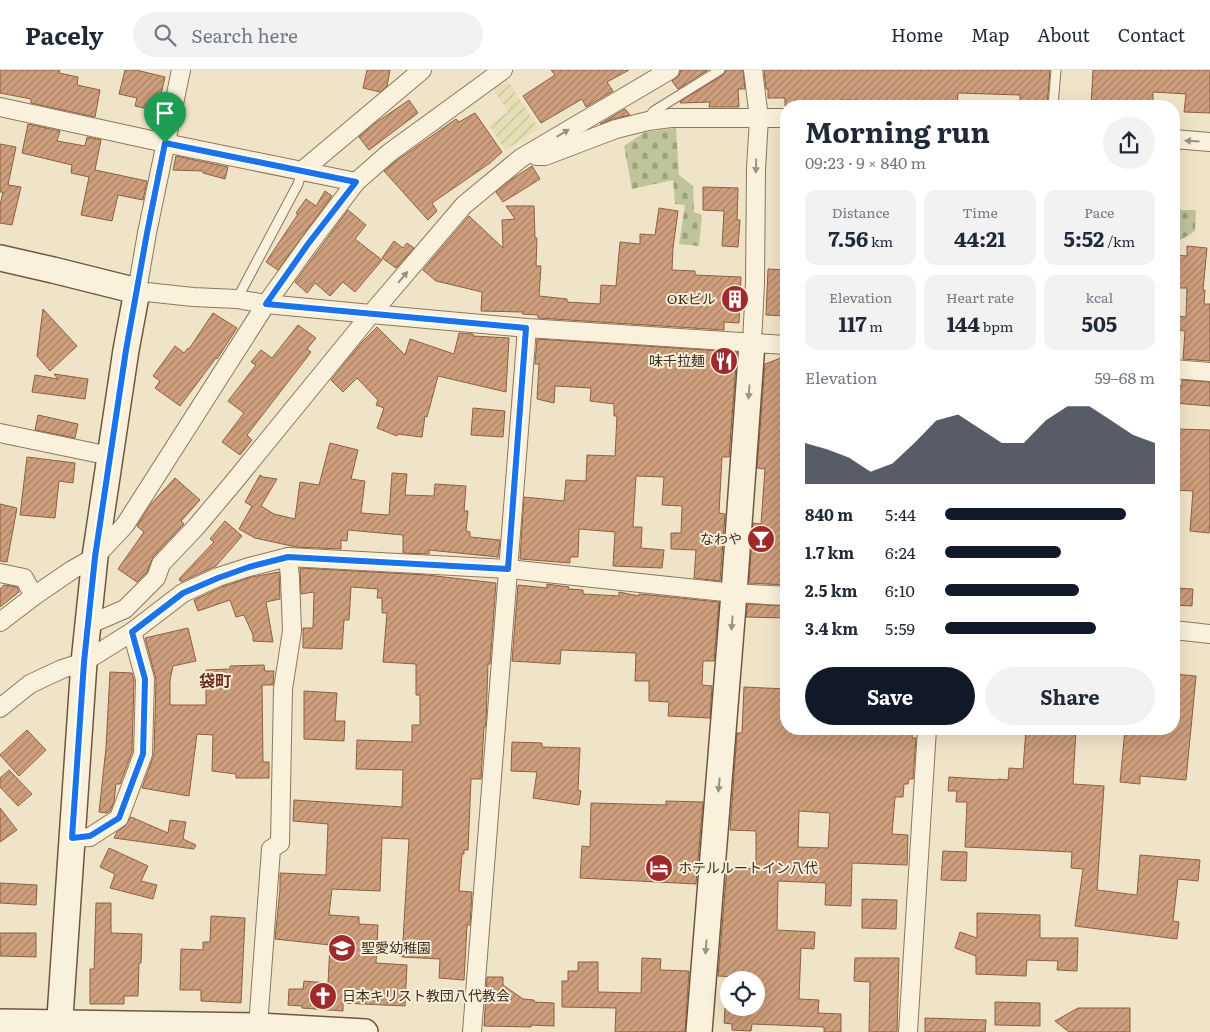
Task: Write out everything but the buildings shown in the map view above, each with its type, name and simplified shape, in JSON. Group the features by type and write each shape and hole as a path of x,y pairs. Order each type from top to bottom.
{"street":[{"path":"59,1028 84,662 95,557 126,350 147,233 181,70"},
{"path":"302,171 422,70"},
{"path":"0,622 72,570 95,557 125,525 266,304 308,244 356,182 389,153 502,70"},
{"path":"88,625 125,609 156,578 161,564 196,527 371,314 464,205 521,158 670,70"},
{"path":"699,1032 752,343 758,118 753,70"},
{"path":"0,107 356,182"},
{"path":"521,158 545,156 616,129 648,121 671,118 780,118"},
{"path":"1180,140 1210,142"},
{"path":"0,258 137,291"},
{"path":"0,275 51,286 238,299 266,304 526,328 780,345"},
{"path":"472,1032 526,328"},
{"path":"1180,370 1210,372"},
{"path":"0,433 110,456"},
{"path":"258,1026 271,849 280,843 283,689 292,631 288,557"},
{"path":"0,708 30,684 62,669 84,662 132,632 183,593 249,567 288,557 508,569 734,593 780,596"},
{"path":"0,573 24,578 34,596"},
{"path":"1180,631 1210,634"},
{"path":"72,838 90,836 119,818 143,754 145,679 132,632"},
{"path":"908,1032 927,735"},
{"path":"0,1022 59,1028 258,1026 365,1032"}],"lane":[{"path":"648,121 654,111 720,70"},
{"path":"1054,100 1056,70"},
{"path":"238,299 298,184 302,171"}],"shaded area":[{"path":"506,78 539,129 505,150 489,125 508,112 492,87"}],"green space":[{"path":"676,128 679,175 693,186 694,212 702,215 699,246 679,244 685,205 675,204 673,180 632,189 624,146 645,132"},
{"path":"1180,210 1196,210 1195,231 1180,240"}],"place":[{"name":"OKビル","path":"735,299"},
{"name":"味千拉麺","path":"724,361"},
{"name":"なわや","path":"761,539"},
{"name":"ホテルルートイン八代","path":"659,868"},
{"name":"聖愛幼稚園","path":"342,948"},
{"name":"日本キリスト教団八代教会","path":"323,996"}],"district":[{"name":"袋町","path":"215,681"}],"route":[{"path":"165,143 356,182 308,244 266,304 526,328 508,569 288,557 249,567 183,593 132,632 145,679 143,754 119,818 90,836 72,838 84,662 95,557 126,350 165,143"}]}
